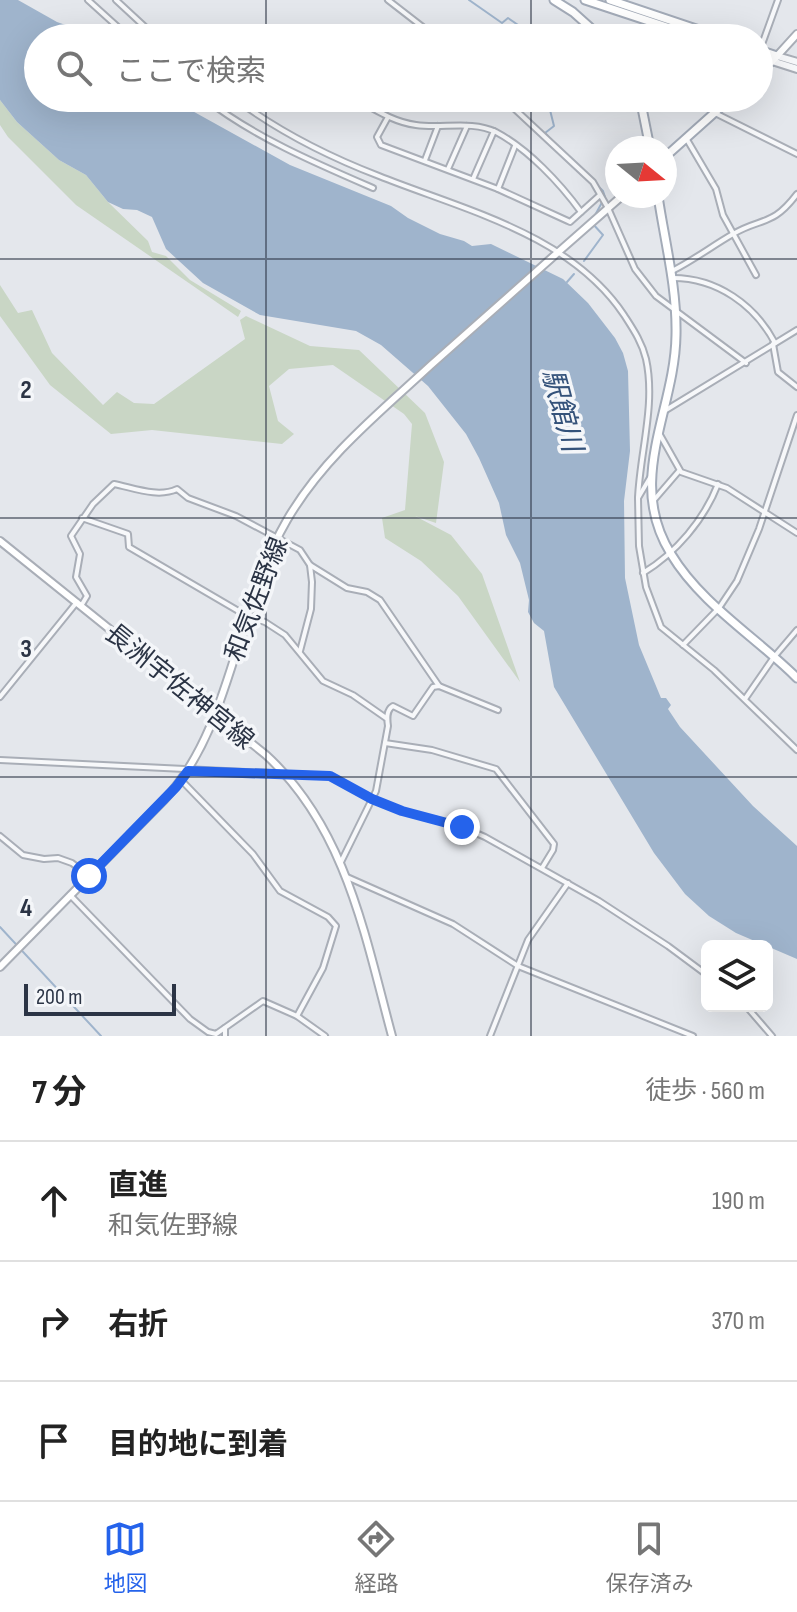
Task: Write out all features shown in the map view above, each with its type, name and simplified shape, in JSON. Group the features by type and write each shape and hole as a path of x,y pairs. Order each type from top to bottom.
{"main road":[{"path":"554,0 586,24"},
{"path":"573,12 583,0 657,24"},
{"path":"610,0 681,24"},
{"path":"775,59 797,34"},
{"path":"643,112 648,136"},
{"path":"677,146 715,113"},
{"name":"和気佐野線","path":"0,967 182,781 205,741 261,573 295,508 327,464 406,388 608,208"},
{"path":"660,208 673,274 676,348 651,476 652,501 659,530 684,573 797,678"},
{"name":"長洲宇佐神宮線","path":"0,541 266,755 286,775 314,813 341,862 392,1036"}],"street":[{"path":"88,0 115,24"},
{"path":"116,0 142,24"},
{"path":"388,0 419,24"},
{"path":"769,24 778,0"},
{"path":"775,59 797,62"},
{"path":"775,59 797,69"},
{"path":"226,112 338,174 373,188"},
{"path":"252,112 308,145 506,225 591,276 607,294 631,325 644,352 649,393 638,498 639,546 643,573 661,627 745,699 797,749"},
{"path":"379,112 403,123 467,126 494,131 551,175 581,212"},
{"path":"518,112 593,182 605,202"},
{"path":"715,113 797,154"},
{"path":"388,117 377,137 379,143 498,189 570,222 601,194"},
{"path":"425,160 438,126"},
{"path":"448,169 467,126"},
{"path":"473,179 494,131"},
{"path":"686,138 716,189 723,215 756,275"},
{"path":"498,189 515,146"},
{"path":"673,274 734,233 774,218 797,194"},
{"path":"608,208 635,269 656,296 746,363"},
{"path":"673,274 727,291 759,320 774,344 780,374 797,387"},
{"path":"664,411 797,330"},
{"path":"683,645 719,608 737,581 765,512 797,415"},
{"path":"658,430 679,471 718,484 797,533"},
{"path":"652,501 679,471"},
{"path":"638,498 651,476"},
{"path":"0,697 87,596 76,577 80,554 71,536 82,518 114,484 169,493 177,489 188,498 236,516 296,547 310,565 347,588 367,592 380,600 439,686"},
{"path":"643,573 670,553 704,514 718,484"},
{"path":"82,518 128,534 129,547 247,616 278,630 300,651 323,681 353,695 386,718 388,726 379,781 341,862"},
{"path":"300,651 312,603 310,565"},
{"path":"745,699 797,630"},
{"path":"386,718 393,706 413,716 433,687 439,686 498,710"},
{"path":"385,743 432,750 501,773 554,844 542,868"},
{"path":"0,760 330,776 402,811 474,831 568,883 701,971"},
{"path":"182,781 253,854 280,891 328,917 336,926 323,968 297,1016"},
{"path":"1,839 23,855 58,858 72,863 89,876"},
{"path":"347,877 453,924 518,966 693,1036"},
{"path":"490,1036 534,930 568,883"},
{"path":"70,895 190,1019 212,1034 263,1001 297,1016 325,1036"},
{"path":"751,1012 772,1036"},
{"path":"225,1028 225,1036"}],"green space":[{"path":"0,100 17,122 59,160 86,175 108,202 148,241 152,252 166,256 190,280 241,311 238,317 76,205 8,137 0,125"},
{"path":"0,285 18,313 32,310 52,353 103,405 117,392 134,403 154,404 245,339 240,320 246,316 310,346 359,350 425,413 444,462 436,523 415,516 451,535 482,574 520,682 458,596 421,561 385,538 382,518 405,510 412,424 404,414 333,365 289,369 269,386 278,421 294,434 282,444 152,430 111,434 50,385 0,316"}],"water":[{"name":"駅館川","path":"0,0 18,0 63,24 24,24 24,112 194,112 290,165 391,206 440,234 472,246 491,244 563,279 588,303 615,338 628,371 630,451 624,501 625,578 639,645 661,698 666,698 671,705 668,709 680,727 753,806 797,846 797,959 773,949 773,940 752,940 709,916 685,894 654,853 554,687 544,631 534,623 528,612 529,600 520,563 506,535 499,503 466,434 428,386 381,345 356,331 260,315 203,283 166,249 152,217 108,202 86,175 59,160 17,122 0,100"}],"waterway":[{"path":"469,0 502,23 508,18 517,24"},
{"path":"550,112 554,126 545,133 555,144"},
{"path":"569,157 603,191 605,197 594,217"},
{"path":"584,261 603,235 592,223"},
{"path":"567,282 574,274"},
{"path":"0,927 101,1036"}],"route":[{"path":"89,876 182,781 188,771 330,776 402,811 462,827"}]}
